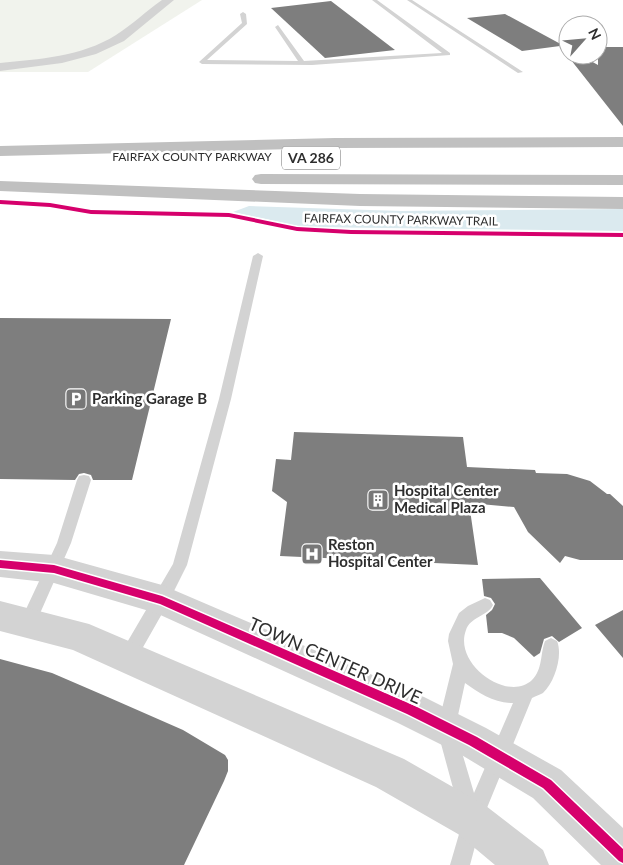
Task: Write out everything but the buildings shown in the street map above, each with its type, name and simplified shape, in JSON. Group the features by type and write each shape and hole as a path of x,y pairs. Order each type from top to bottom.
{"highway":[{"path":"0,151 260,144 623,142"},
{"name":"FAIRFAX COUNTY PARKWAY","path":"0,157 534,159"},
{"name":"FAIRFAX COUNTY PARKWAY","path":"0,178 623,180"},
{"path":"0,186 360,200 623,203"}],"street":[{"path":"0,67 48,62 107,46 169,0"},
{"name":"TOWN CENTER DRIVE","path":"0,564 54,569 162,600 411,710 500,756 547,784 623,857"},
{"path":"14,619 77,635 390,773 472,820 528,865"}],"lane":[{"path":"243,14 245,23 202,62 302,63 448,54 374,0"},
{"path":"409,0 520,72"},
{"path":"278,27 302,63"},
{"path":"128,657 162,600 180,565 225,399 258,256"},
{"path":"14,619 54,569 84,480"},
{"path":"486,605 472,611 462,620 456,633 456,648 461,665 473,680 489,690 508,695 525,694 540,686 548,673 552,659 552,646"},
{"path":"461,665 446,729 472,820"},
{"path":"460,865 472,820 525,694"}],"shaded area":[{"path":"0,0 202,0 88,72 0,72"},
{"path":"249,206 401,211 623,209 623,231 302,227 233,212"}],"cycle path":[{"name":"FAIRFAX COUNTY PARKWAY TRAIL","path":"0,202 50,205 91,212 229,215 297,229 351,232 623,235"},
{"path":"0,564 54,569 162,600 411,710 473,741 547,784 623,857"}],"place":[{"name":"Parking Garage B","path":"76,399"},
{"name":"Hospital Center Medical Plaza","path":"378,500"},
{"name":"Reston Hospital Center","path":"312,554"}]}
